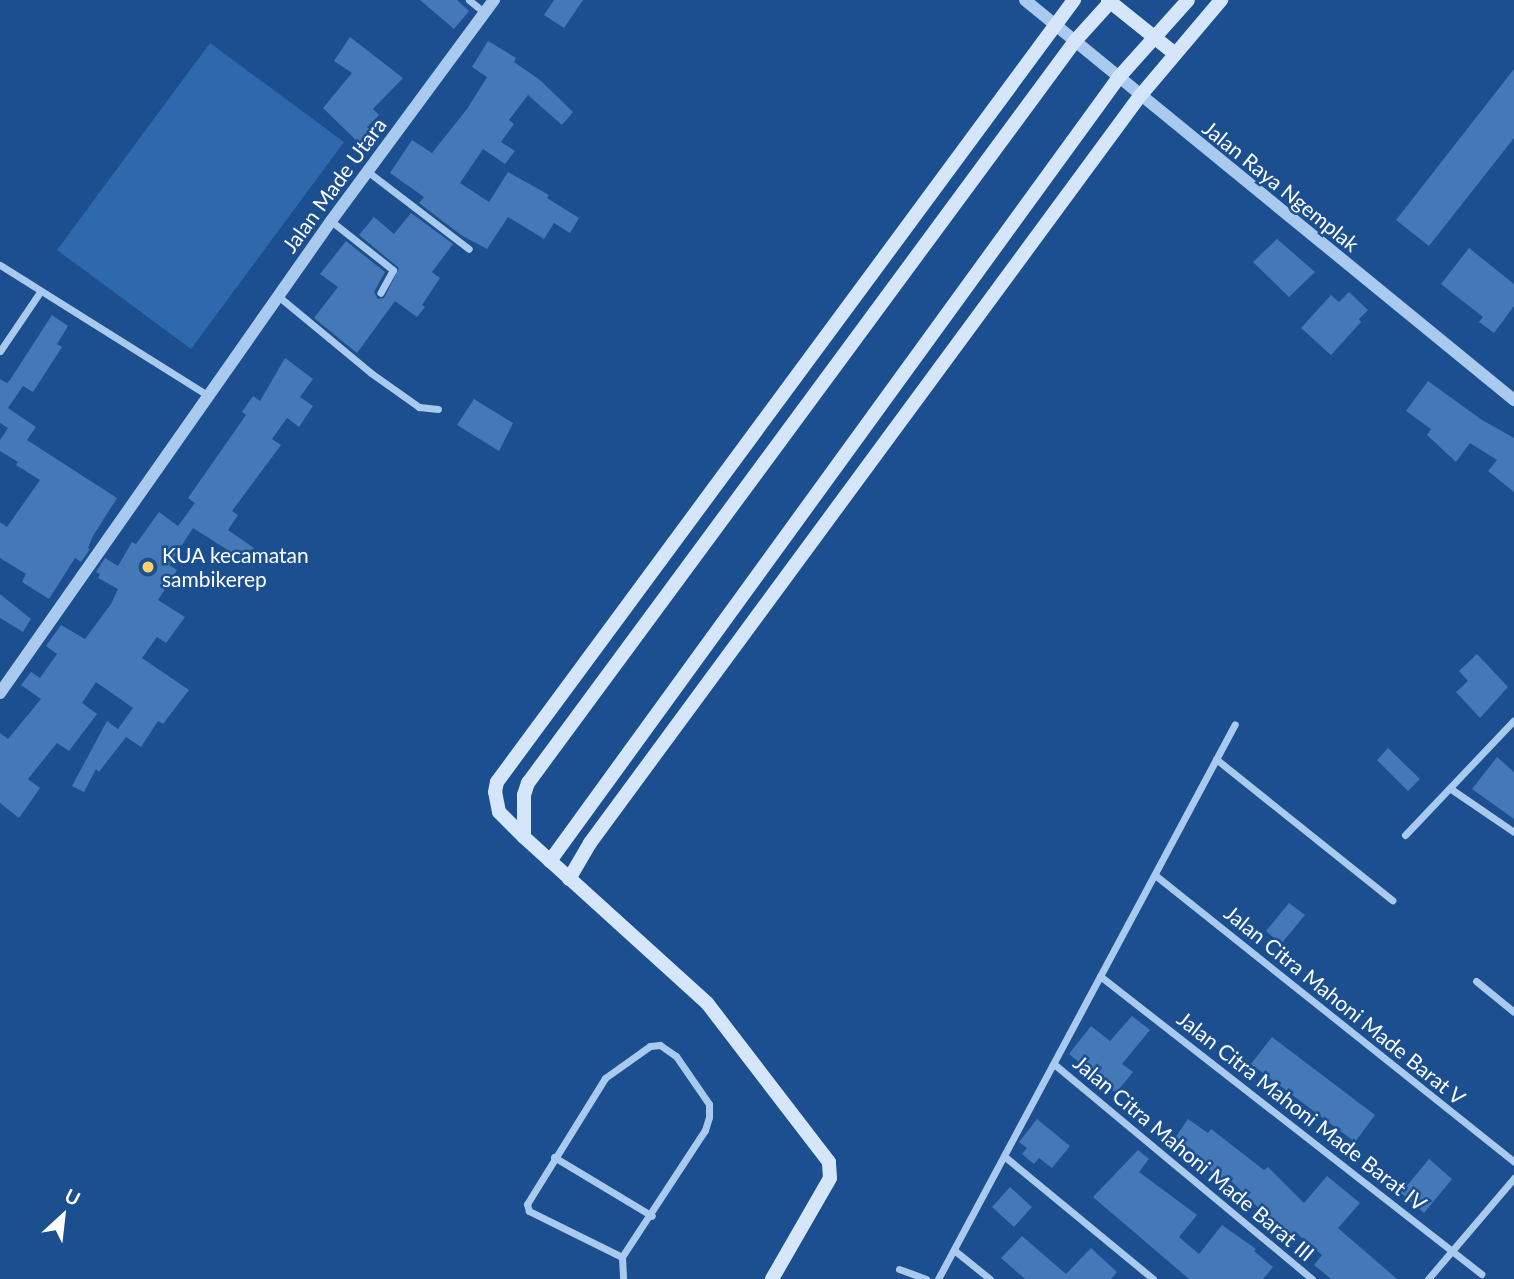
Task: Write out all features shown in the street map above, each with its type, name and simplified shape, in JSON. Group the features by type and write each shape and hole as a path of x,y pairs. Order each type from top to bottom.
{"main road":[{"path":"772,1279 830,1178 829,1162 707,1003 524,837 499,812 495,792 498,782 1074,0"},
{"path":"550,860 1119,77 1188,0"},
{"path":"569,879 590,843 1140,96 1221,0"},
{"path":"524,837 524,794 528,783 1075,41 1110,1 1174,53"}],"street":[{"path":"469,0 485,13"},
{"name":"Jalan Made Utara","path":"0,692 331,221 494,0"},
{"name":"Jalan Raya Ngemplak","path":"1025,0 1514,400"},
{"path":"367,171 469,248"},
{"path":"331,221 393,270 380,293"},
{"path":"0,265 209,396"},
{"path":"0,351 40,292"},
{"path":"278,296 371,373 419,407 438,409"},
{"path":"1405,835 1514,720"},
{"path":"938,1279 1235,724"},
{"path":"1216,759 1392,900"},
{"path":"1451,789 1514,832"},
{"name":"Jalan Citra Mahoni Made Barat V","path":"1155,875 1514,1162"},
{"name":"Jalan Citra Mahoni Made Barat IV","path":"1100,976 1482,1274"},
{"path":"1476,981 1514,1012"},
{"path":"622,1257 527,1209 527,1204 605,1079 650,1046 667,1048 709,1104 709,1117 705,1130 652,1216 622,1257 623,1279"},
{"name":"Jalan Citra Mahoni Made Barat III","path":"1054,1064 1312,1279"},
{"path":"1004,1156 1153,1279"},
{"path":"554,1157 652,1216"},
{"path":"1428,1279 1514,1178"},
{"path":"954,1250 989,1279"},
{"path":"899,1269 926,1279"}],"shaded area":[{"path":"210,43 344,142 191,349 57,250"}],"building":[{"path":"420,0 457,0 469,11 454,29"},
{"path":"554,0 583,0 564,28 544,15"},
{"path":"350,37 403,78 373,109 379,115 367,127 376,136 364,148 323,108 352,73 334,61"},
{"path":"488,41 516,58 514,62 540,80 573,112 562,125 528,95 509,120 514,124 501,142 515,151 505,164 483,149 460,183 489,202 508,172 549,195 547,198 579,218 570,233 554,223 544,239 508,217 487,249 461,235 419,203 424,197 390,173 412,140 432,153 467,109 487,77 472,67"},
{"path":"1514,69 1514,138 1429,246 1396,220"},
{"path":"411,213 453,244 432,272 440,278 417,317 395,301 357,353 314,318 338,287 320,274 346,241 385,272 374,292 378,299 384,298 399,268 359,235 374,217 394,234"},
{"path":"1277,239 1315,272 1289,297 1253,262"},
{"path":"1469,248 1514,284 1514,306 1494,333 1479,322 1483,317 1441,284"},
{"path":"1349,292 1368,310 1359,319 1361,322 1331,355 1301,328 1331,295 1339,302"},
{"path":"52,315 68,326 57,344 62,347 33,392 23,386 8,408 36,427 27,440 117,498 93,536 88,548 90,549 81,562 75,558 49,599 22,582 26,574 0,558 0,522 7,527 40,480 0,451 0,440 8,428 0,423 0,379 7,383 10,380"},
{"path":"285,358 313,379 300,397 313,406 299,427 287,418 272,439 281,445 232,511 238,515 228,530 254,548 245,561 193,528 169,565 177,570 158,600 185,617 166,643 157,637 142,658 189,690 163,724 158,721 141,747 126,737 99,772 96,769 84,792 72,786 107,721 118,729 133,708 96,682 82,703 97,714 69,751 57,743 28,779 40,788 19,818 0,803 0,733 8,739 41,699 21,685 31,672 40,678 57,654 46,646 61,625 85,639 111,604 118,589 98,578 100,574 96,572 105,558 118,566 132,542 136,544 159,512 178,526 195,503 188,498 246,415 242,412 253,396 260,401"},
{"path":"1428,381 1482,420 1514,438 1514,492 1488,471 1497,460 1470,443 1456,462 1427,435 1431,429 1406,411"},
{"path":"474,399 513,423 499,451 457,425"},
{"path":"0,594 31,619 23,632 0,618"},
{"path":"1477,654 1508,687 1480,718 1456,692 1468,681 1459,671"},
{"path":"1388,748 1420,779 1408,791 1377,760"},
{"path":"1497,757 1514,772 1514,819 1472,789"},
{"path":"1289,903 1305,915 1281,944 1266,931"},
{"path":"1132,1016 1150,1030 1122,1064 1133,1072 1116,1093 1069,1054 1091,1026 1110,1041"},
{"path":"1272,1037 1375,1115 1355,1142 1251,1064"},
{"path":"1037,1119 1070,1146 1052,1168 1039,1158 1034,1164 1022,1154 1027,1148 1019,1142"},
{"path":"1188,1119 1208,1133 1211,1129 1264,1170 1268,1167 1304,1203 1327,1176 1360,1203 1338,1228 1397,1279 1331,1279 1314,1265 1322,1255 1294,1231 1285,1241 1274,1232 1278,1227 1230,1180 1227,1184 1191,1155 1194,1151 1175,1138"},
{"path":"1138,1150 1149,1159 1139,1172 1197,1215 1179,1237 1199,1254 1222,1225 1256,1249 1254,1251 1273,1267 1263,1279 1189,1279 1093,1197"},
{"path":"1429,1159 1452,1179 1424,1213 1401,1193"},
{"path":"1010,1187 1032,1207 1014,1227 992,1207"},
{"path":"1022,1236 1066,1274 1091,1248 1117,1272 1111,1279 1025,1279 1001,1258"}],"place":[{"name":"KUA kecamatan sambikerep","path":"148,567"}]}
